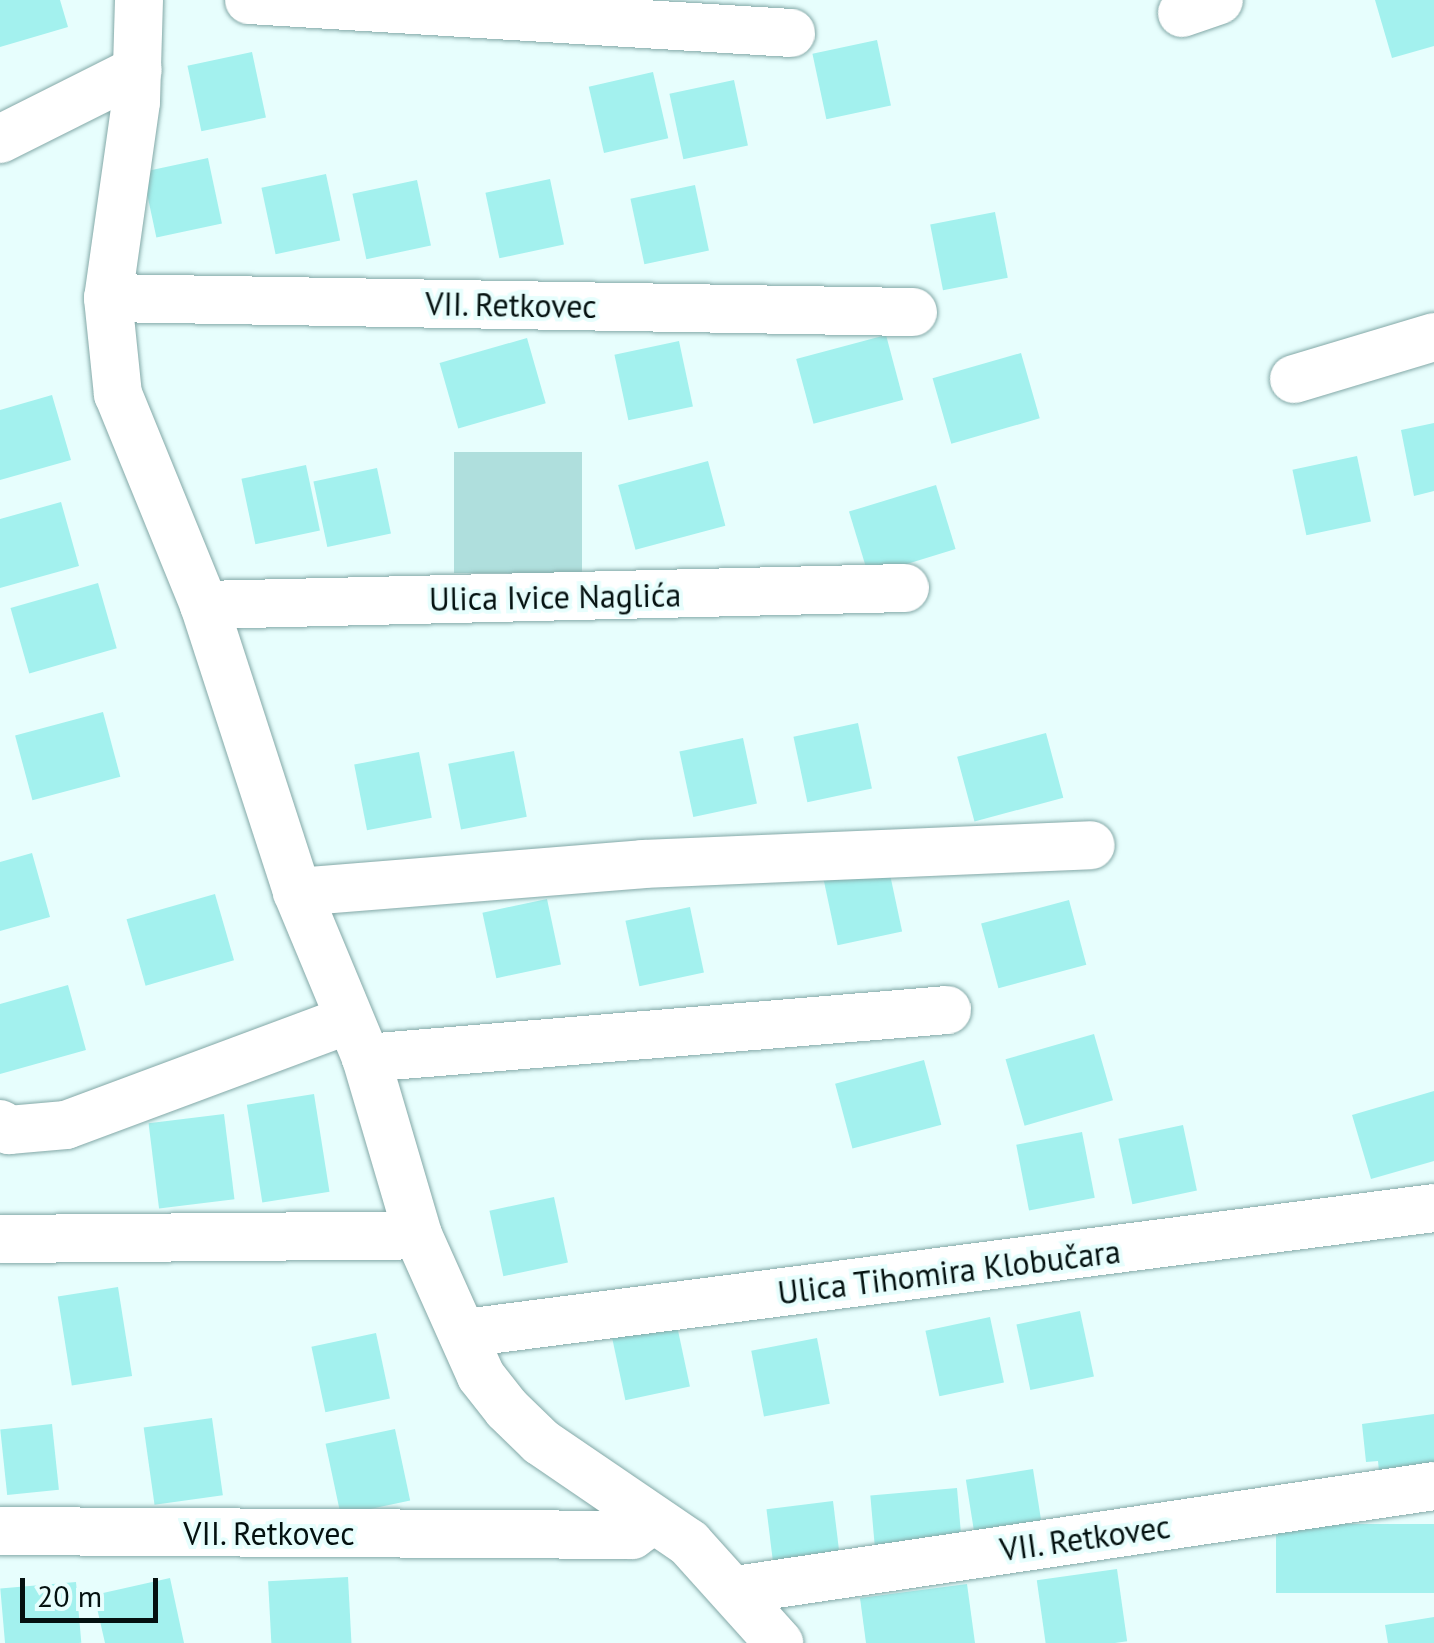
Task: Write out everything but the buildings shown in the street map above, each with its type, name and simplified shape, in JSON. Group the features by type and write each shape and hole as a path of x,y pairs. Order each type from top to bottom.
{"street":[{"path":"139,0 138,70 108,298 118,394 204,605 296,892 357,1039 418,1235 481,1376 518,1420 689,1543 736,1590 779,1643"},
{"path":"249,0 791,33"},
{"path":"0,138 138,70"},
{"name":"VII. Retkovec","path":"108,298 913,312"},
{"path":"1294,379 1434,337"},
{"name":"Ulica Ivice Naglića","path":"204,605 905,588"},
{"path":"296,892 643,864 1091,846"},
{"path":"0,1124 10,1130 66,1124 357,1039 947,1010"},
{"name":"Ulica Tihomira Klobučara","path":"464,1333 1434,1208"},
{"path":"0,1239 418,1235"},
{"name":"VII. Retkovec","path":"736,1590 1434,1486"},
{"name":"VII. Retkovec","path":"0,1531 632,1535 653,1520"}],"shaded area":[{"path":"454,452 582,452 582,573 454,573"}]}
